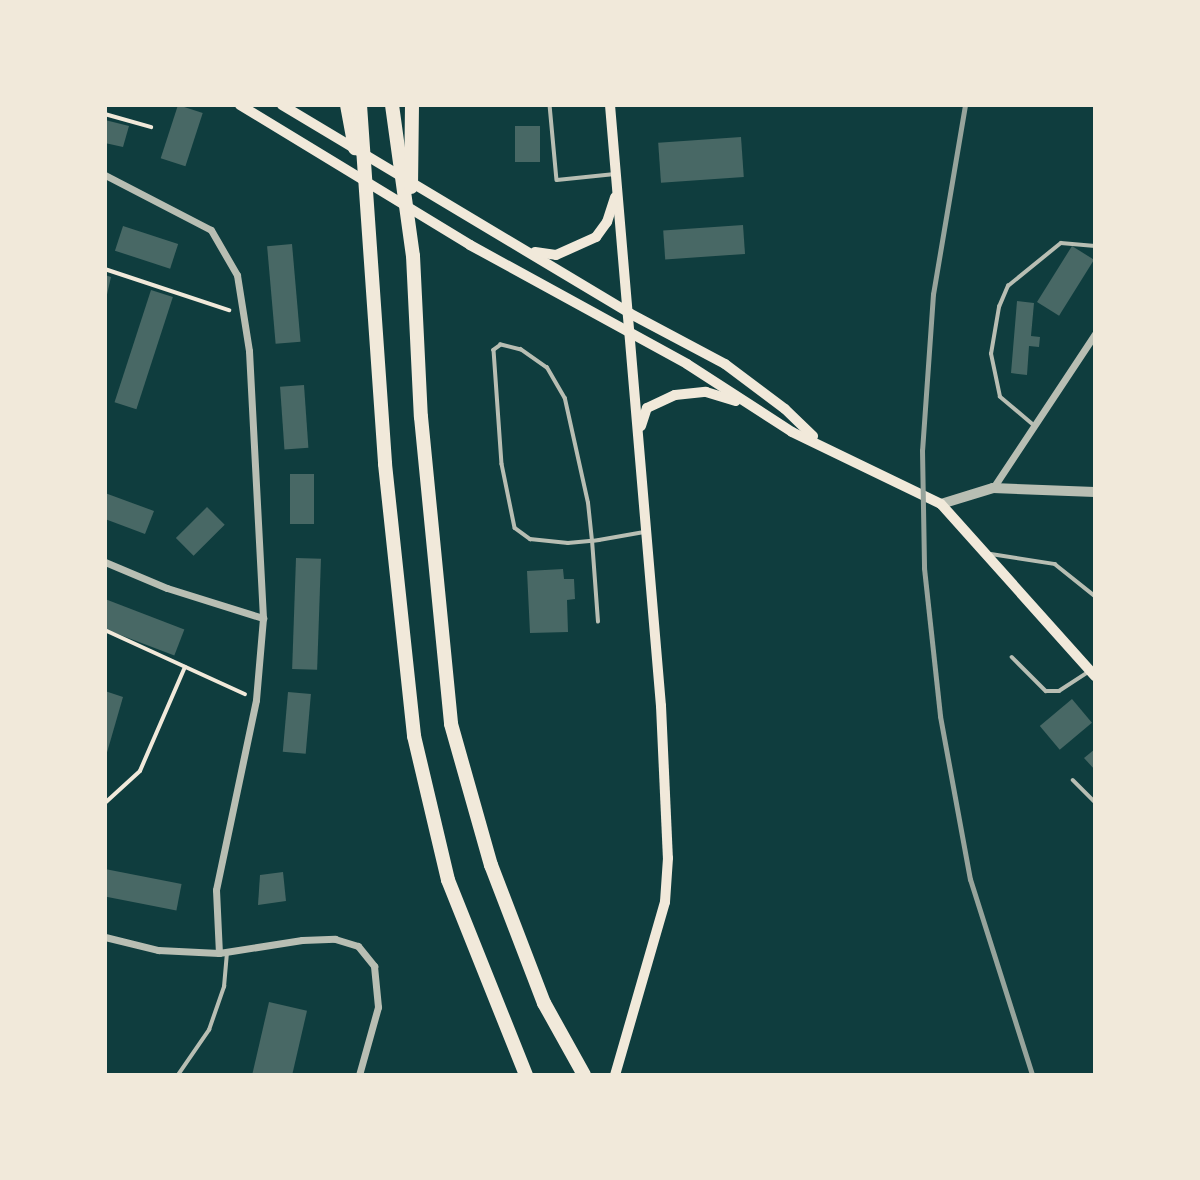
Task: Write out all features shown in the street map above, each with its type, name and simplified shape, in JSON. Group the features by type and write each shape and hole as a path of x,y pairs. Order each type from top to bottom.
{"highway":[{"path":"347,105 371,232"},
{"path":"360,105 371,232 385,464 414,736 448,880 502,1024 526,1075"},
{"path":"392,105 412,256"},
{"path":"411,111 412,256 421,417 451,724 491,865 544,1003 584,1075"}],"main road":[{"path":"240,105 481,252 631,331 792,432 819,441 941,504 1092,673"},
{"path":"282,105 629,313 757,386 819,441"},
{"path":"610,105 647,531 668,858 665,902 615,1075"},
{"path":"517,245 543,255 582,245 607,222 617,188"},
{"path":"640,450 641,417 647,408 676,395 706,392 753,407"}],"street":[{"path":"105,175 211,230 237,275 250,351 263,618 256,700 216,890 223,952"},
{"path":"993,488 1095,334"},
{"path":"941,504 993,488 1095,492"},
{"path":"105,562 167,588 263,618"},
{"path":"105,937 158,950 223,952 335,939 358,946 374,966 378,1007 359,1075"}],"lane":[{"path":"550,105 557,180 616,174"},
{"path":"1034,426 1000,397 991,354 999,307 1009,286 1053,248 1078,242 1095,246"},
{"path":"598,622 592,541 577,440 565,400 547,368 521,350 501,345 494,350 507,506 515,528 530,539 546,542 592,541 647,531"},
{"path":"984,554 1037,558 1055,564 1095,596"},
{"path":"1012,657 1046,691 1059,691 1092,673"},
{"path":"1073,780 1095,802"},
{"path":"178,1075 209,1030 224,987 223,952"}],"path":[{"path":"105,114 151,127"},
{"path":"105,269 243,314"},
{"path":"105,630 256,700"},
{"path":"105,803 140,771 186,667"}],"building":[{"path":"178,105 203,113 185,166 161,158"},
{"path":"105,120 129,126 123,147 105,143"},
{"path":"515,126 540,126 540,162 515,162"},
{"path":"741,137 744,177 661,183 658,143"},
{"path":"743,225 745,254 665,260 663,231"},
{"path":"123,226 178,244 170,269 115,251"},
{"path":"292,244 301,342 276,344 267,246"},
{"path":"1072,246 1094,260 1059,316 1037,302"},
{"path":"105,275 111,277 106,299 105,299"},
{"path":"151,290 173,297 136,409 115,402"},
{"path":"1017,301 1034,303 1031,336 1040,337 1039,347 1029,346 1027,375 1011,373"},
{"path":"304,385 308,448 284,450 280,387"},
{"path":"290,474 314,474 314,524 290,524"},
{"path":"105,493 154,511 145,534 105,519"},
{"path":"207,507 225,525 194,556 176,538"},
{"path":"296,558 321,559 317,670 292,669"},
{"path":"563,569 564,579 574,579 575,599 567,600 568,632 530,633 527,571"},
{"path":"105,599 184,629 174,656 105,629"},
{"path":"105,691 123,697 106,756 105,756"},
{"path":"288,692 311,694 306,754 283,752"},
{"path":"1072,699 1092,723 1060,750 1040,726"},
{"path":"1095,749 1095,770 1084,758"},
{"path":"105,869 182,884 176,910 105,897"},
{"path":"283,872 286,901 258,905 260,875"},
{"path":"269,1002 307,1011 292,1075 252,1075"}],"railway":[{"path":"965,105 933,294 922,450 924,568 940,716 970,879 1032,1075"}]}
